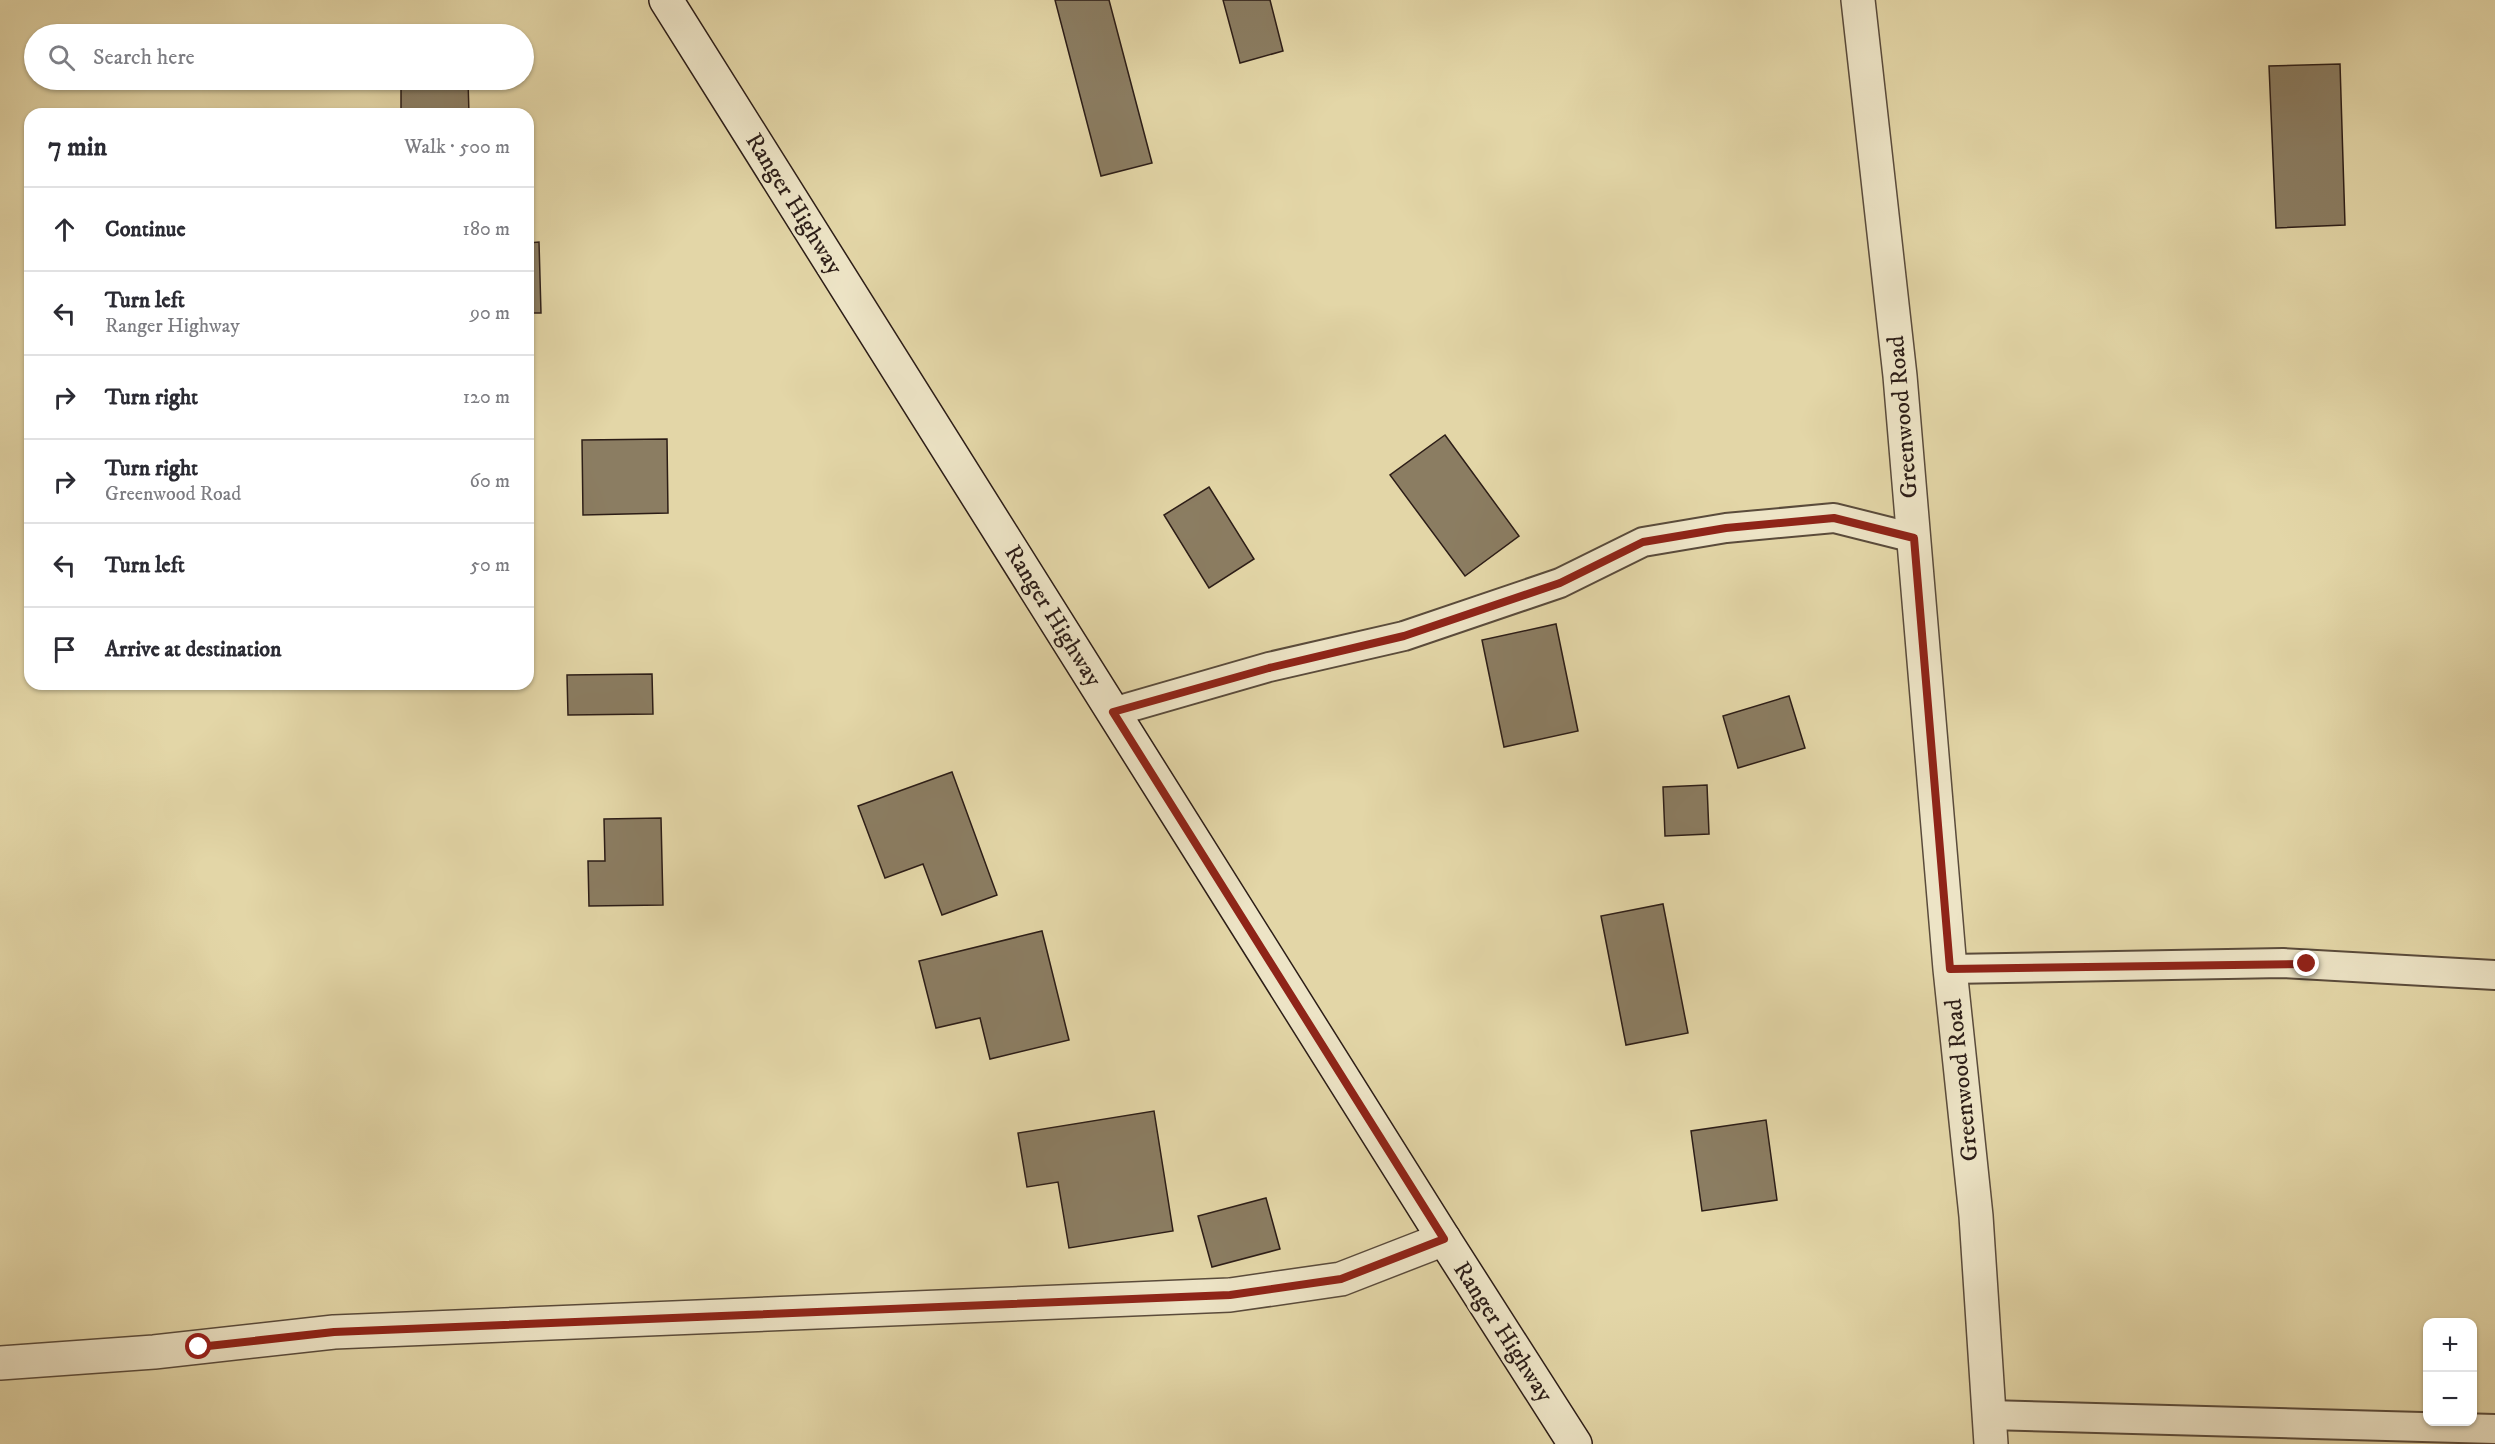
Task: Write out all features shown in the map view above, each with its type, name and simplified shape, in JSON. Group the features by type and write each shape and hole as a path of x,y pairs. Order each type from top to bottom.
{"street":[{"name":"Ranger Highway","path":"666,0 1575,1444"},
{"name":"Greenwood Road","path":"1858,0 1899,364 1950,969 1976,1216 1990,1429"},
{"path":"0,1363 154,1352 334,1332 1230,1295 1341,1279 1444,1239"}],"lane":[{"path":"1113,712 1269,668 1404,636 1560,583 1643,542 1726,528 1834,518 1914,538"},
{"path":"1950,969 2283,963 2495,975"},
{"path":"1990,1429 2495,1429"}],"building":[{"path":"1055,0 1109,0 1152,163 1101,176"},
{"path":"1223,0 1270,0 1283,51 1240,63"},
{"path":"2340,64 2345,225 2276,228 2269,66"},
{"path":"401,90 468,90 469,108 401,108"},
{"path":"534,242 539,242 541,313 534,313"},
{"path":"1445,435 1519,536 1465,576 1390,475"},
{"path":"667,439 668,513 583,515 582,440"},
{"path":"1209,487 1254,559 1209,588 1164,515"},
{"path":"1556,624 1578,731 1504,747 1482,640"},
{"path":"652,674 653,714 568,715 567,675"},
{"path":"1789,696 1805,748 1738,768 1723,716"},
{"path":"952,772 997,895 942,915 923,864 885,878 858,806"},
{"path":"1707,785 1709,834 1665,836 1663,787"},
{"path":"661,818 663,905 589,906 588,861 605,861 604,819"},
{"path":"1663,904 1688,1033 1626,1045 1601,916"},
{"path":"1042,931 1069,1040 990,1059 980,1018 936,1028 919,961"},
{"path":"1154,1111 1173,1231 1069,1248 1058,1182 1027,1187 1018,1133"},
{"path":"1766,1120 1777,1200 1702,1211 1691,1131"},
{"path":"1266,1198 1280,1249 1212,1267 1198,1216"}],"route":[{"path":"199,1347 334,1332 1230,1295 1341,1279 1444,1239 1113,712 1269,668 1404,636 1560,583 1643,542 1726,528 1834,518 1914,538 1950,969 2307,964"}]}
